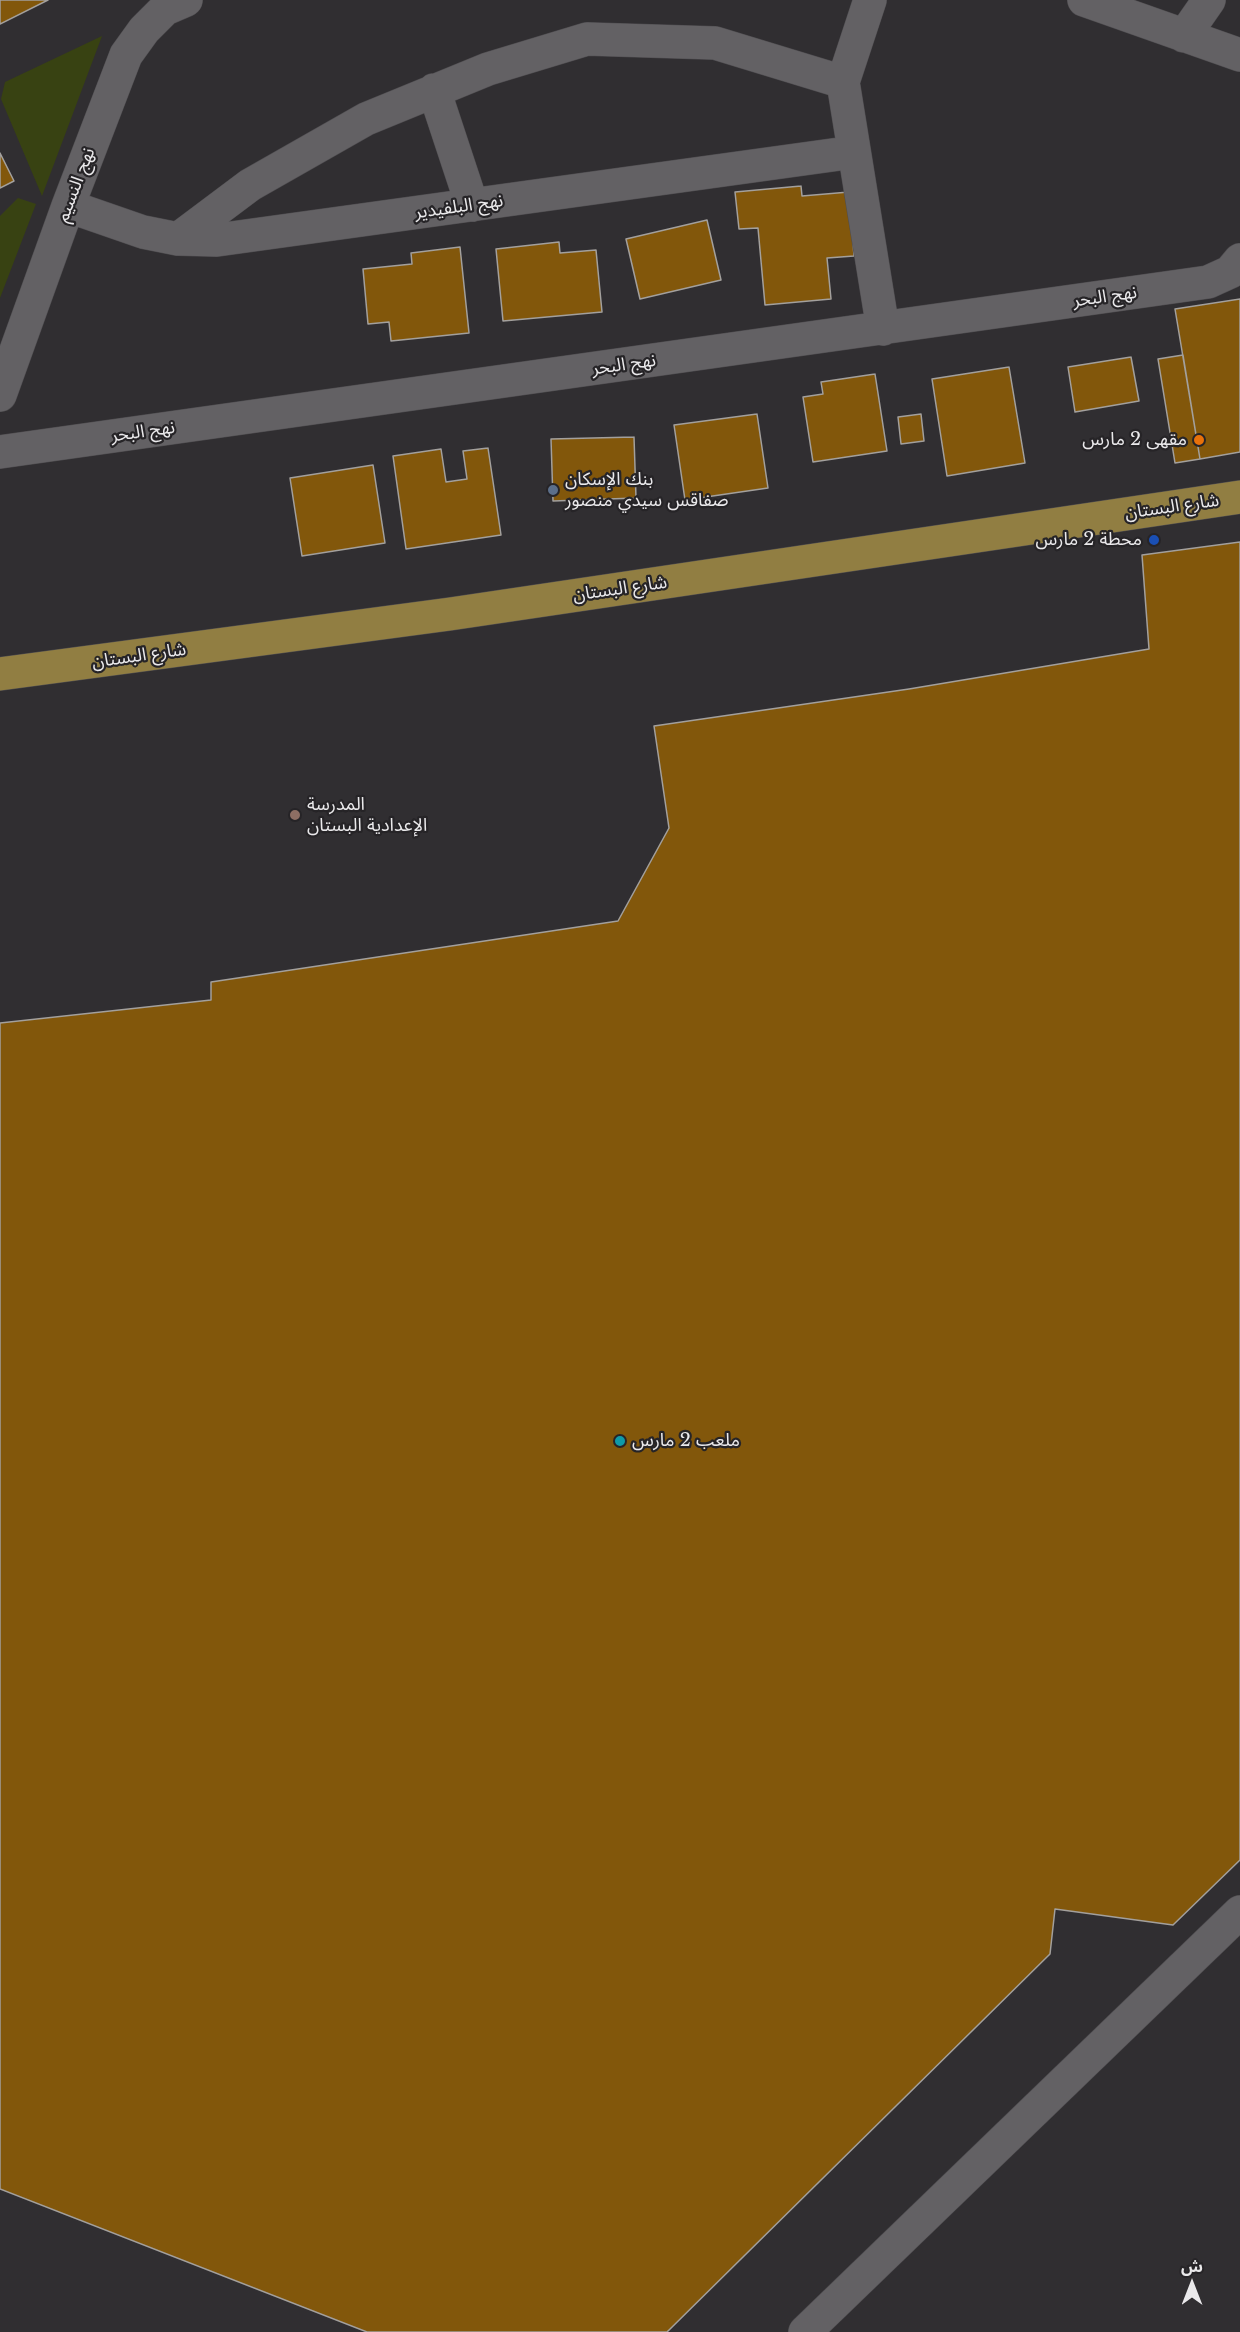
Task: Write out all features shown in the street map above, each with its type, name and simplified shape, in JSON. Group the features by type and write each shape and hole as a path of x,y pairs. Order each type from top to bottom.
{"main road":[{"name":"شارع البستان","path":"0,674 462,613 1240,497"}],"street":[{"name":"نهج النسيم","path":"0,394 126,55 144,30 165,9 186,0"},
{"path":"870,0 843,82 883,329"},
{"path":"1084,0 1240,55"},
{"path":"1184,36 1209,0"},
{"path":"178,239 249,185 366,119 488,69 587,39 715,43 843,82"},
{"path":"434,90 472,205"},
{"name":"نهج البلفيدير","path":"68,206 143,232 178,239 218,240 854,152"},
{"name":"نهج البحر","path":"0,452 1208,282 1230,272 1240,260"},
{"path":"805,2332 1240,1912"}],"green space":[{"path":"102,36 42,196 1,99 5,82"},
{"path":"18,198 36,204 0,298 0,216"}],"building":[{"path":"0,0 48,0 0,24"},
{"path":"0,153 14,181 0,188"},
{"path":"801,186 802,196 849,192 854,256 827,258 831,299 765,305 758,228 739,229 735,192"},
{"path":"707,220 721,280 640,299 626,239"},
{"path":"559,242 560,253 596,250 602,312 503,321 496,249"},
{"path":"460,247 469,333 391,341 389,322 368,324 363,269 412,264 411,253"},
{"path":"1240,299 1240,452 1200,459 1175,309"},
{"path":"1183,355 1200,459 1175,463 1158,359"},
{"path":"1131,357 1139,401 1075,412 1068,367"},
{"path":"1009,367 1025,463 947,476 932,379"},
{"path":"875,374 887,451 813,462 803,397 823,394 821,382"},
{"path":"757,414 768,488 685,500 674,425"},
{"path":"921,414 924,441 901,444 898,417"},
{"path":"634,437 636,498 553,501 551,439"},
{"path":"488,448 501,535 406,549 393,456 441,449 446,482 467,479 463,451"},
{"path":"373,465 385,543 302,556 290,478"},
{"name":"ملعب 2 مارس","path":"1240,542 1240,1860 1173,1925 1055,1909 1050,1954 667,2332 367,2332 0,2189 0,1023 211,1000 211,982 618,921 669,828 654,726 909,689 1149,649 1142,555"}],"place":[{"name":"مقهى 2 مارس","path":"1199,440"},
{"name":"بنك الإسكان صفاقس سيدي منصور","path":"553,490"},
{"name":"محطة 2 مارس","path":"1154,540"},
{"name":"المدرسة الإعدادية البستان","path":"295,815"},
{"name":"ملعب 2 مارس","path":"620,1441"}]}
